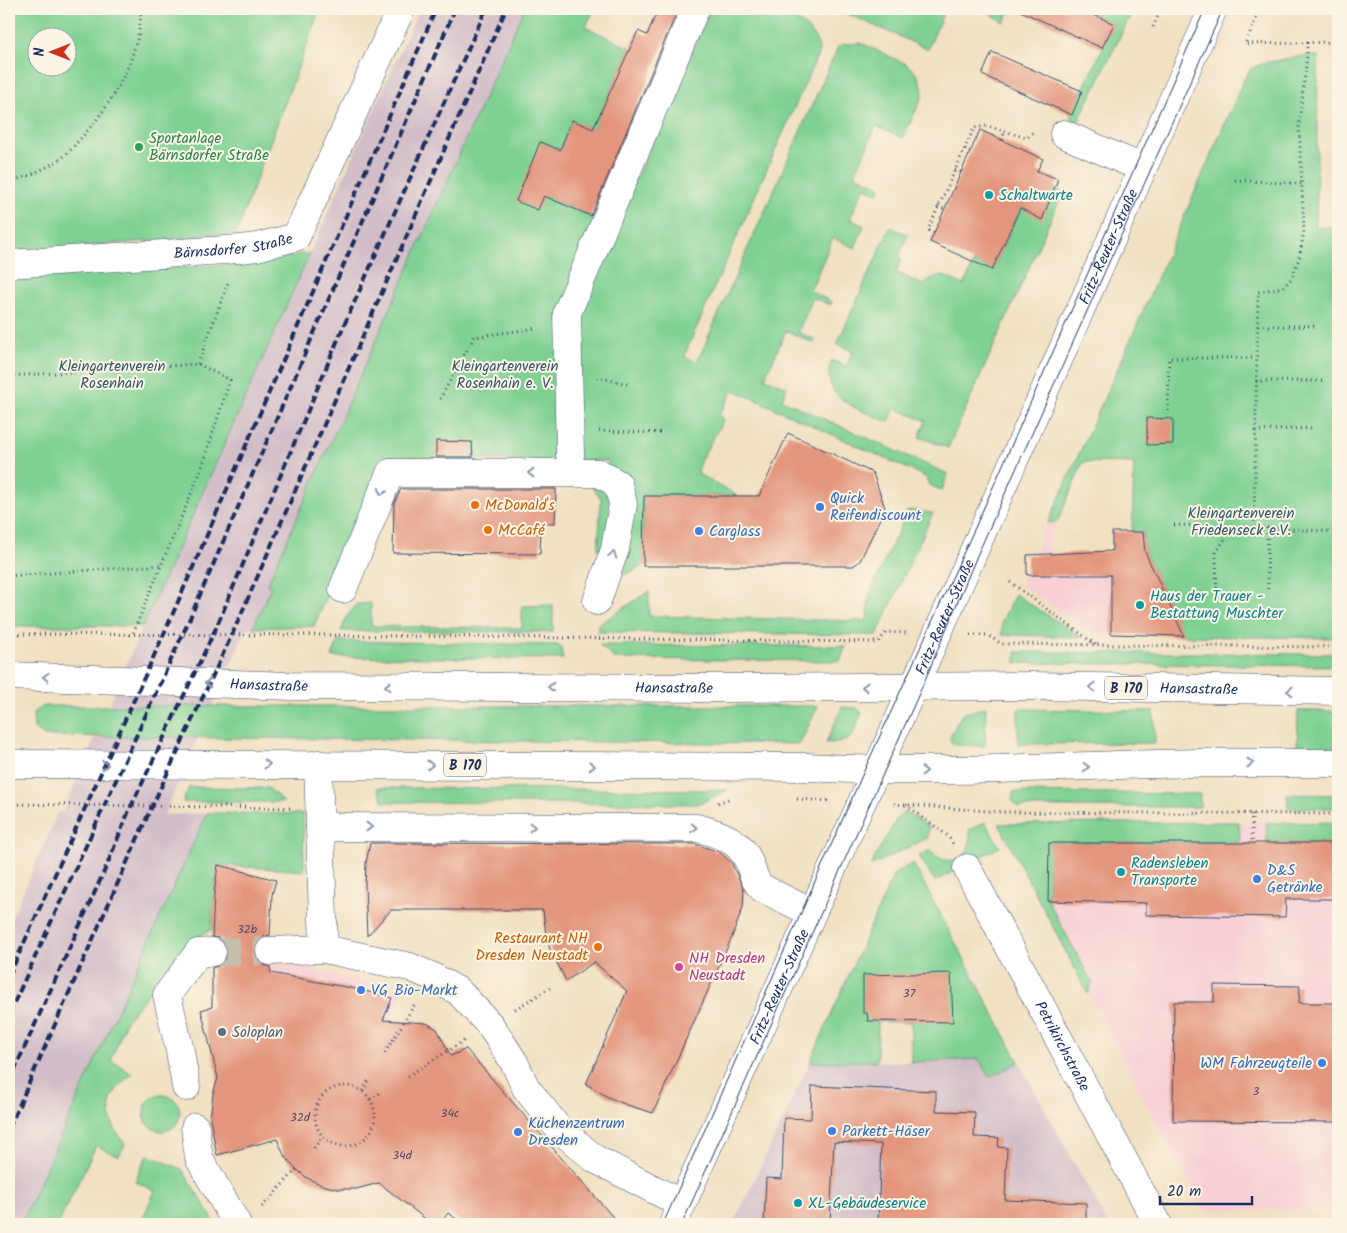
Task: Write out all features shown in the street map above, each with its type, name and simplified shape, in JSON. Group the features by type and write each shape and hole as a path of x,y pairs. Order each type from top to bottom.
{"main road":[{"name":"Bärnsdorfer Straße","path":"9,264 240,249 257,247 296,237 401,9"},
{"path":"570,442 566,313 695,9"},
{"name":"Fritz-Reuter-Straße","path":"678,1214 1213,9"},
{"path":"1064,134 1142,168"},
{"path":"343,589 390,473 599,473 618,484 623,504 615,549 597,601"},
{"name":"Hansastraße","path":"9,676 291,686 1032,686 1338,691"},
{"name":"B 170","path":"9,764 318,764 806,768 875,771 1001,770 1201,763 1338,763"},
{"path":"318,764 324,949"},
{"path":"320,827 697,828 718,834 738,845 748,859 755,882 762,888 812,913"},
{"name":"Petrikirchstraße","path":"967,868 1158,1224"},
{"path":"270,951 324,949 410,967 458,991 490,1025 514,1062 526,1088 558,1128 595,1159 678,1214"},
{"path":"186,1087 167,995 198,953 212,952"},
{"path":"194,1127 199,1158 247,1218"}],"path":[{"path":"9,182 39,171 66,155 93,125 111,101 124,76 136,40 141,9"},
{"path":"1153,27 1161,9"},
{"path":"1260,9 1245,44 1338,42"},
{"path":"1254,527 1258,292 1283,288 1292,278 1300,255 1304,230 1299,125 1307,42"},
{"path":"934,233 928,230 974,128 987,126 1027,138 1037,128"},
{"path":"1002,140 1005,130"},
{"path":"965,149 970,152"},
{"path":"955,170 961,172"},
{"path":"1235,180 1302,184"},
{"path":"938,206 944,209"},
{"path":"198,364 240,249"},
{"path":"440,400 474,337 567,323"},
{"path":"1258,326 1314,326"},
{"path":"1168,412 1169,358 1256,358"},
{"path":"9,376 198,364 230,380 201,470 133,634"},
{"path":"1256,381 1325,381"},
{"path":"1255,431 1312,428"},
{"path":"570,442 663,433"},
{"path":"1174,525 1338,532"},
{"path":"1217,598 1216,553 1226,537 1228,526"},
{"path":"1267,528 1268,593"},
{"path":"9,576 162,565"},
{"path":"1010,582 1097,645"},
{"path":"9,634 878,642 887,632"},
{"path":"987,635 1002,644 1338,647"},
{"path":"905,804 948,836"},
{"path":"991,811 1338,814"},
{"path":"1252,813 1252,843"},
{"path":"385,1053 431,976"},
{"path":"362,1092 369,1080"},
{"path":"342,1086 356,1088 362,1092 370,1099 375,1111 375,1122 372,1131 366,1139 349,1146 342,1146 329,1141 319,1131 316,1121 316,1110 319,1101 326,1093 342,1086"},
{"path":"370,1099 382,1092"},
{"path":"314,1148 323,1136"},
{"path":"247,1218 297,1169"}],"shaded area":[{"path":"419,9 577,9 533,105 314,626 247,628 164,815 207,813 21,1224 9,1224 9,924 58,812 63,812 143,626"},
{"path":"1058,521 1047,545 1052,554 1052,575 1111,575 1111,634 1096,634 1020,585 1048,523"},
{"path":"1338,822 1338,1208 1205,1211 999,824"},
{"path":"270,961 403,990 379,1050 373,1047 392,999 270,973"},
{"path":"979,1059 990,1077 1019,1062 1108,1224 733,1224 810,1062 911,1062"}],"green space":[{"name":"Sportanlage Bärnsdorfer Straße","path":"9,9 317,9 317,17 236,234 9,252"},
{"name":"Kleingartenverein Rosenhain e. V.","path":"524,9 594,9 586,27 630,48 593,129 572,121 560,150 540,143 544,196 593,217 578,309 711,9 797,9 793,19 803,24 817,41 819,52 684,356 697,362 838,47 844,44 861,43 906,64 917,74 922,85 923,95 903,138 876,126 855,175 881,187 878,193 864,187 850,219 864,226 855,248 833,238 810,291 832,302 831,305 813,298 798,332 815,340 814,343 786,331 765,378 787,387 782,400 948,474 942,490 929,485 926,477 734,390 719,415 724,419 700,461 698,474 738,496 644,496 643,566 615,579 608,461 385,458 314,626 253,628 271,587 267,585"},
{"path":"836,9 919,9 923,11 925,9 945,9 928,49"},
{"path":"991,9 1010,9 1004,22 991,14"},
{"path":"1081,9 1118,9 1131,14 1078,122 1070,117 1114,24"},
{"name":"Kleingartenverein Friedenseck e.V.","path":"1303,56 1318,56 1316,227 1338,227 1338,638 1184,636 1145,552 1143,532 1132,532 1134,463 1083,462 1058,521 1048,523 1130,341 1244,79 1251,69 1263,63"},
{"path":"1033,180 1063,192 948,448 919,437 926,421 895,408 889,422 845,402 836,394 831,385 829,373 832,360 846,367 853,351 837,344 890,227 908,235 899,256 901,260 896,272 923,285 934,277 943,276 964,285 974,262 993,270"},
{"name":"Kleingartenverein Rosenhain","path":"310,253 143,626 9,626 9,278 235,264"},
{"path":"592,481 606,494 612,508 610,542 598,550 601,498 591,486"},
{"path":"908,510 933,513 877,635 598,632 598,625 649,591 649,616 867,621 869,595"},
{"path":"1015,594 1081,637 1002,635 1002,621"},
{"path":"371,603 371,626 522,628 522,606 553,605 553,632 341,631 347,616 357,604"},
{"path":"338,641 560,645 563,659 332,657"},
{"path":"600,645 846,646 840,661 615,659"},
{"path":"1016,652 1338,654 1338,666 1016,663"},
{"path":"44,706 818,706 800,744 44,736 34,728 33,713"},
{"path":"842,707 857,708 862,713 856,728 847,740 826,743"},
{"path":"986,707 985,746 955,745 951,742 950,736 962,714"},
{"path":"1018,709 1154,711 1155,743 1018,744"},
{"path":"1298,711 1338,711 1338,747 1297,747"},
{"path":"189,787 268,788 284,802 183,802"},
{"path":"377,788 728,790 698,804 384,802"},
{"path":"1013,792 1200,794 1200,807 1018,807 1012,801"},
{"path":"1287,794 1338,795 1338,808 1288,808"},
{"path":"905,811 929,827 928,838 870,866 896,820"},
{"path":"207,813 303,814 304,871 218,865 212,929 190,942 126,1021 111,1060 132,1074 116,1090 110,1107 113,1124 125,1144 119,1156 96,1146 58,1224 21,1224"},
{"path":"985,822 1000,847 968,863 964,855 968,849 969,830"},
{"path":"1239,822 1240,843 1050,843 1048,901 1092,982 1088,994 999,824"},
{"path":"1338,822 1338,843 1267,843 1266,823"},
{"path":"930,850 942,859 956,859 962,867 935,881 919,856"},
{"path":"913,863 1019,1062 990,1077 979,1059 911,1062 911,1022 878,1022 877,1061 810,1062 894,874"},
{"path":"162,1095 169,1096 175,1100 179,1106 179,1120 175,1126 169,1130 162,1131 155,1130 149,1126 145,1120 144,1113 145,1106 149,1100 155,1096"},
{"path":"147,1155 182,1169 216,1224 140,1224 155,1191 135,1181"}],"building":[{"path":"658,9 678,9 591,216 544,196 538,210 516,201 540,142 560,150 572,120 593,129 638,31 647,35"},
{"path":"1016,9 1081,9 1114,24 1102,48"},
{"path":"992,52 1082,91 1072,115 982,75"},
{"name":"Schaltwarte","path":"980,130 1043,159 1037,171 1058,179 1042,220 1020,208 992,270 930,242"},
{"path":"1147,418 1173,419 1173,444 1147,445"},
{"path":"788,433 873,473 885,508 860,561 853,566 643,566 644,496 759,496"},
{"path":"436,441 472,442 473,457 436,457"},
{"name":"McDonald's","path":"401,489 556,489 555,523 541,523 540,554 393,553 394,504"},
{"name":"Haus der Trauer - Bestattung Muschter","path":"1112,532 1143,532 1145,552 1184,636 1111,634 1111,575 1027,575 1027,555 1112,551"},
{"name":"NH Dresden Neustadt","path":"370,843 695,844 719,852 731,862 744,890 743,907 732,937 653,1113 608,1097 586,1084 627,991 594,962 566,981 550,949 546,936 543,910 391,910 367,936 365,885 366,863"},
{"path":"1049,843 1338,843 1338,899 1286,899 1285,917 1146,915 1146,903 1048,901"},
{"path":"218,865 276,880 272,895 270,935 261,938 256,944 254,951 257,960 263,965 270,967 271,973 361,990 392,998 383,1020 426,1023 437,1029 451,1056 466,1049 619,1224 464,1224 448,1213 440,1224 432,1224 379,1183 356,1189 338,1189 322,1185 307,1178 284,1155 277,1139 217,1155 210,1119 213,1094 218,1078 201,1010 212,1007 212,968 221,965 228,951 225,943 219,938 212,937"},
{"path":"951,973 953,1022 868,1021 867,1013 863,1013 863,975"},
{"path":"1214,985 1300,986 1299,1003 1338,1003 1338,1122 1173,1121 1174,1002 1214,1002"},
{"path":"812,1086 936,1091 936,1111 975,1112 974,1137 999,1138 998,1147 1007,1148 1005,1200 1086,1203 1086,1224 878,1224 881,1144 834,1142 830,1224 764,1224 766,1178 782,1179 784,1118 811,1119"}],"tunnel":[{"path":"212,952 270,951"}],"tram line":[{"path":"663,1224 1205,9"},
{"path":"682,1224 922,687 976,558 1223,9"}],"railway":[{"path":"9,976 167,627 436,9"},
{"path":"9,1014 186,627 455,9"},
{"path":"9,1082 107,865 128,813 216,628 345,323 486,9"},
{"path":"9,1128 148,815 235,628 506,9"}],"place":[{"name":"Sportanlage Bärnsdorfer Straße","path":"139,147"},
{"name":"Schaltwarte","path":"989,195"},
{"name":"McDonald's","path":"475,505"},
{"name":"Quick Reifendiscount","path":"820,507"},
{"name":"McCafé","path":"488,530"},
{"name":"Carglass","path":"699,531"},
{"name":"Haus der Trauer - Bestattung Muschter","path":"1140,605"},
{"name":"Radensleben Transporte","path":"1121,872"},
{"name":"D&S Getränke","path":"1257,879"},
{"name":"Restaurant NH Dresden Neustadt","path":"598,947"},
{"name":"NH Dresden Neustadt","path":"679,967"},
{"name":"VG Bio-Markt","path":"361,990"},
{"name":"Soloplan","path":"222,1032"},
{"name":"WM Fahrzeugteile","path":"1322,1063"},
{"name":"Parkett-Häser","path":"832,1131"},
{"name":"Küchenzentrum Dresden","path":"518,1132"},
{"name":"XL-Gebäudeservice","path":"798,1203"}]}
